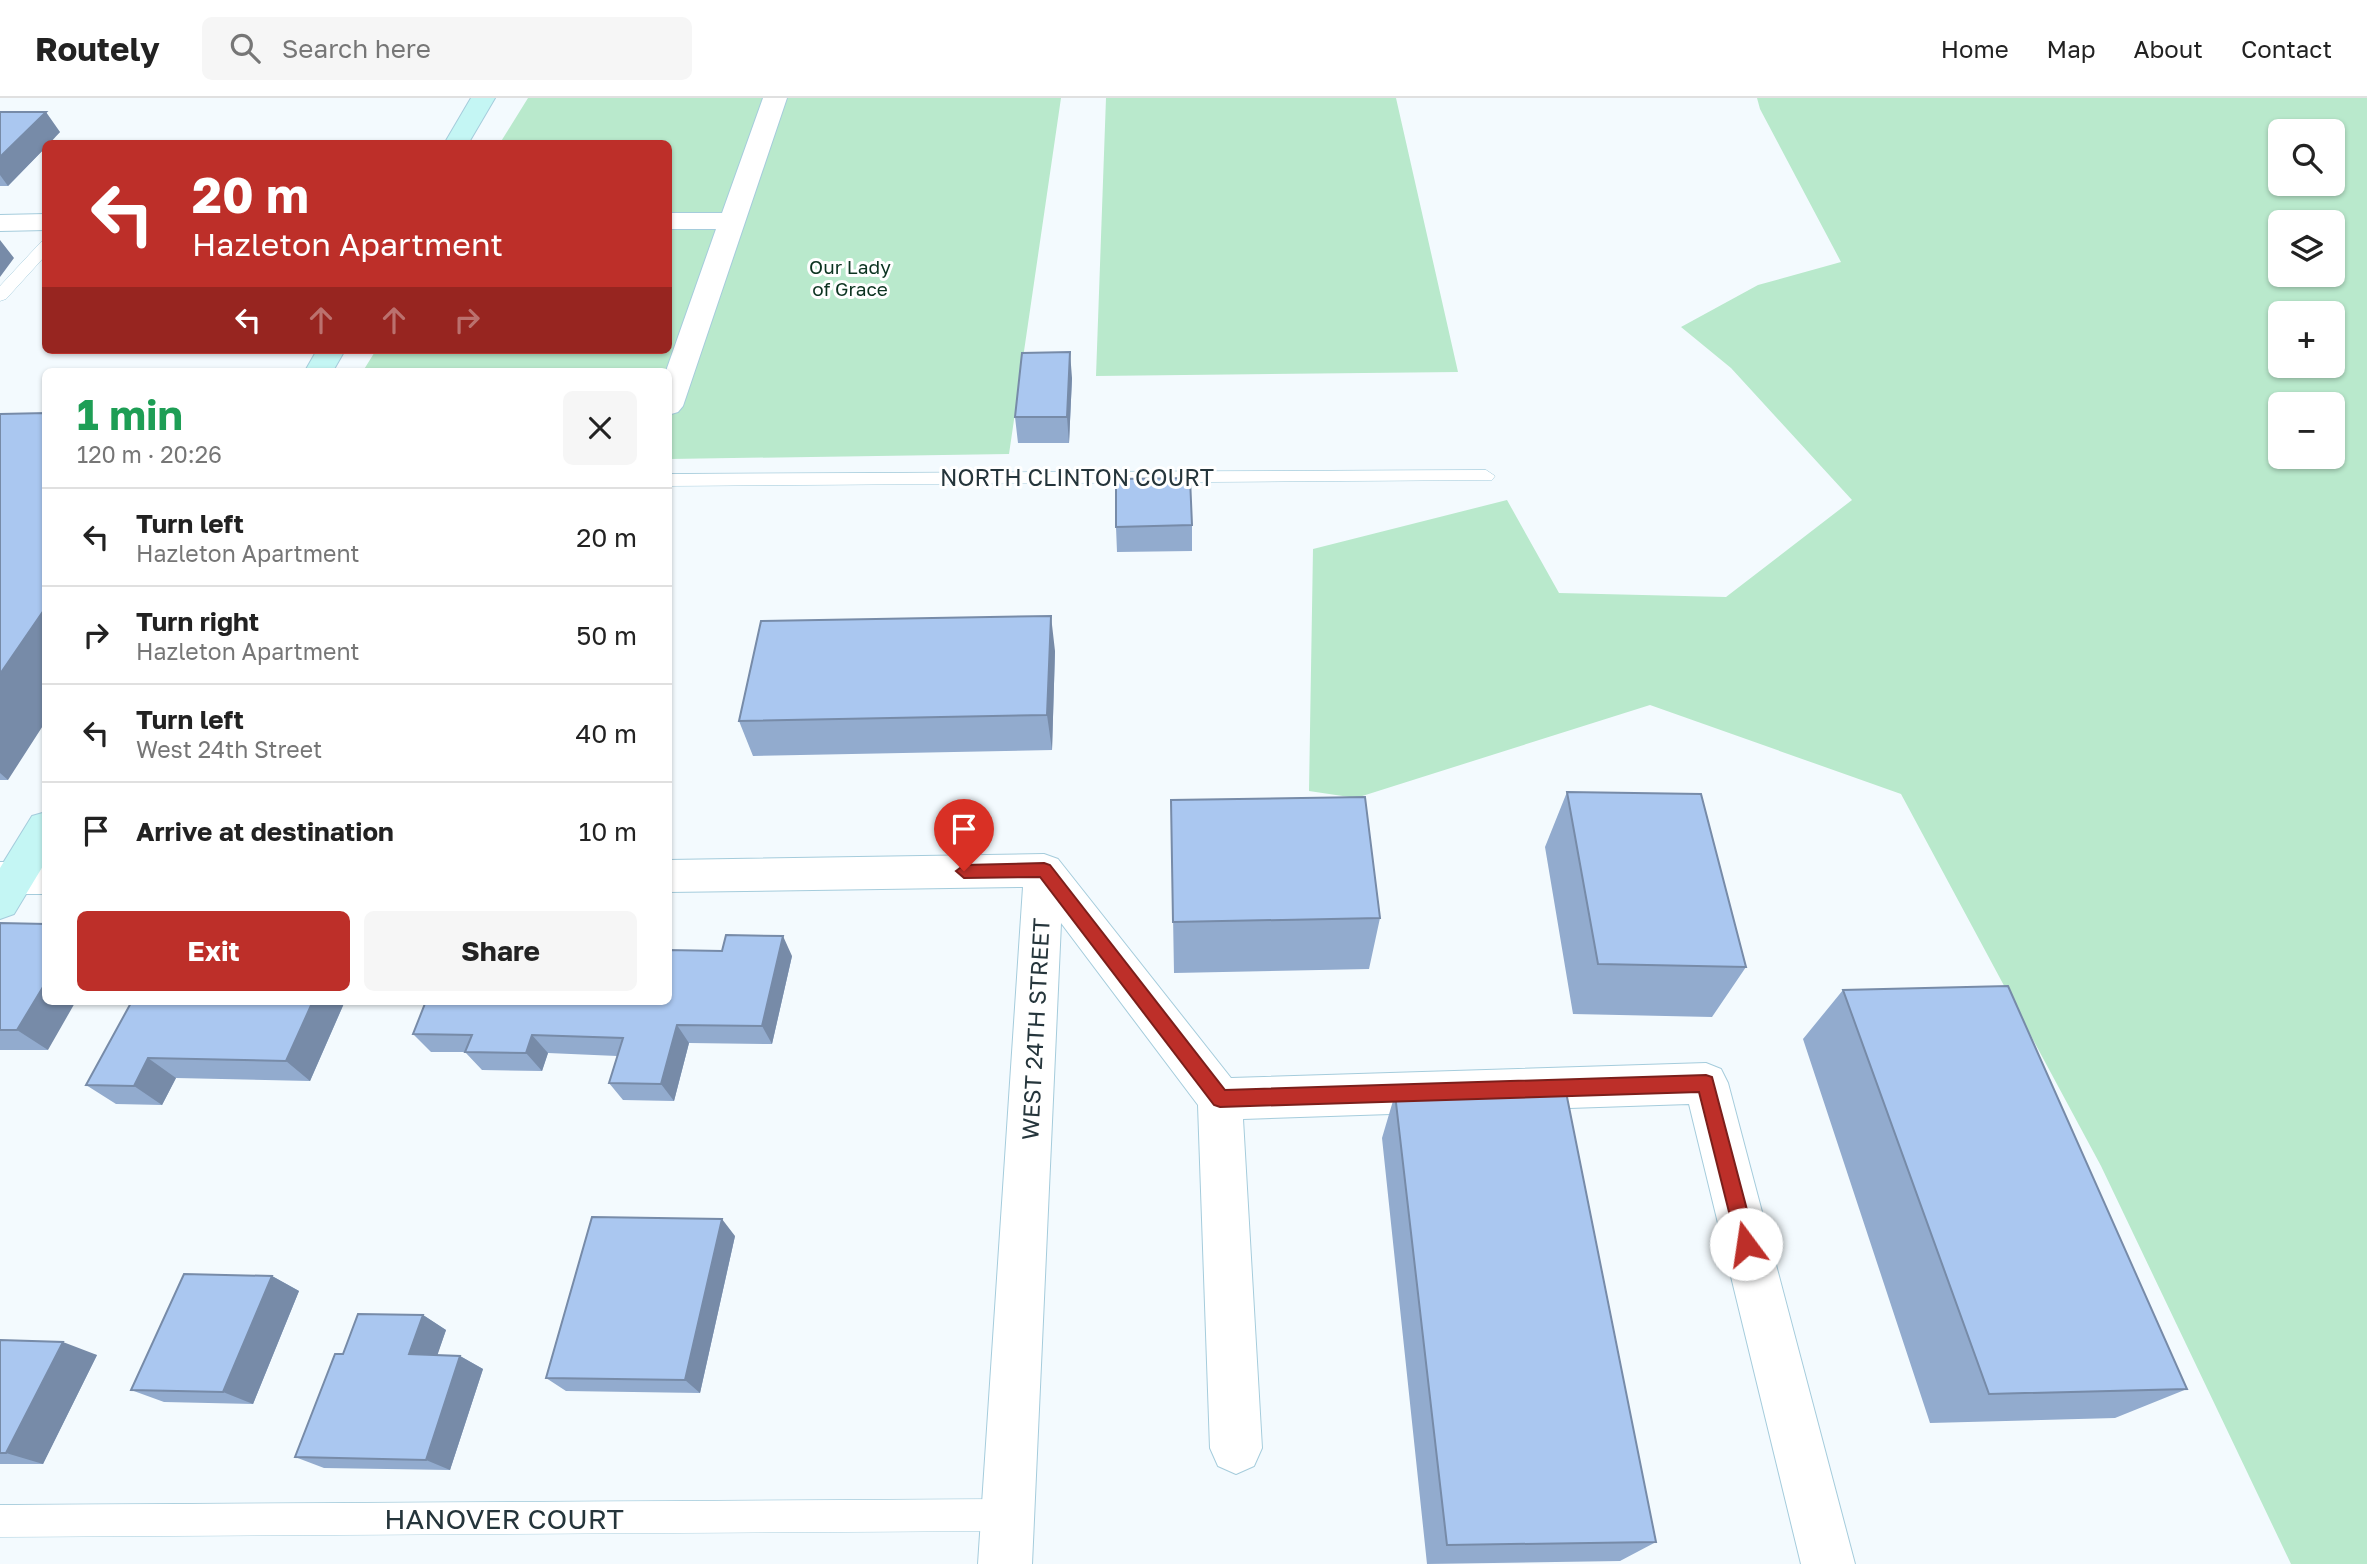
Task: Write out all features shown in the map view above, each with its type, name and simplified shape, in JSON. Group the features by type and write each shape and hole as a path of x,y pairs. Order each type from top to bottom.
{"street":[{"path":"458,140 483,98"},
{"path":"672,394 775,98"},
{"path":"672,221 732,221"},
{"path":"0,223 42,222"},
{"path":"15,884 42,834"},
{"path":"672,876 1044,870 1220,1099 1236,1448"},
{"name":"WEST 24TH STREET","path":"1005,1564 1044,870"},
{"path":"1220,1099 1706,1083 1828,1564"}],"lane":[{"path":"0,296 42,249"},
{"name":"NORTH CLINTON COURT","path":"672,480 1486,476"},
{"name":"HANOVER COURT","path":"0,1521 1008,1515"}],"green space":[{"name":"Our Lady of Grace","path":"528,98 1061,98 1009,454 672,459 672,368 365,368 374,354 672,354 672,140 502,140"},
{"path":"1106,98 1396,98 1458,372 1096,376"},
{"path":"1757,98 2367,98 2367,1564 2291,1564 2101,1166 1901,794 1650,705 1356,798 1309,791 1313,549 1507,500 1559,593 1726,597 1852,500 1731,368 1681,327 1758,285 1841,262 1760,109"}],"building":[{"path":"0,112 46,112 0,157"},
{"path":"1070,352 1067,417 1015,417 1022,353"},
{"path":"42,413 42,613 0,674 0,414"},
{"path":"1190,478 1192,525 1116,527 1116,479"},
{"path":"1051,616 1047,715 739,721 761,621"},
{"path":"1567,792 1701,794 1746,967 1598,964"},
{"path":"1365,797 1380,918 1173,922 1171,800"},
{"path":"0,923 42,924 42,989 17,1030 0,1030"},
{"path":"726,935 783,936 762,1026 677,1025 661,1084 609,1083 623,1038 532,1035 526,1053 465,1052 472,1035 413,1034 424,1005 672,1005 672,950 722,951"},
{"path":"2008,986 2187,1389 1989,1394 1843,990"},
{"path":"130,1005 311,1005 286,1061 148,1058 134,1086 86,1085"},
{"path":"1566,1092 1656,1542 1447,1545 1395,1094"},
{"path":"592,1217 722,1219 685,1380 546,1378"},
{"path":"184,1274 272,1276 223,1392 131,1390"},
{"path":"358,1314 423,1315 409,1354 460,1356 426,1460 295,1457 335,1354 343,1354"},
{"path":"0,1340 63,1342 6,1453 0,1453"}],"route":[{"path":"964,871 1044,870 1220,1099 1706,1083 1746,1244"}]}
